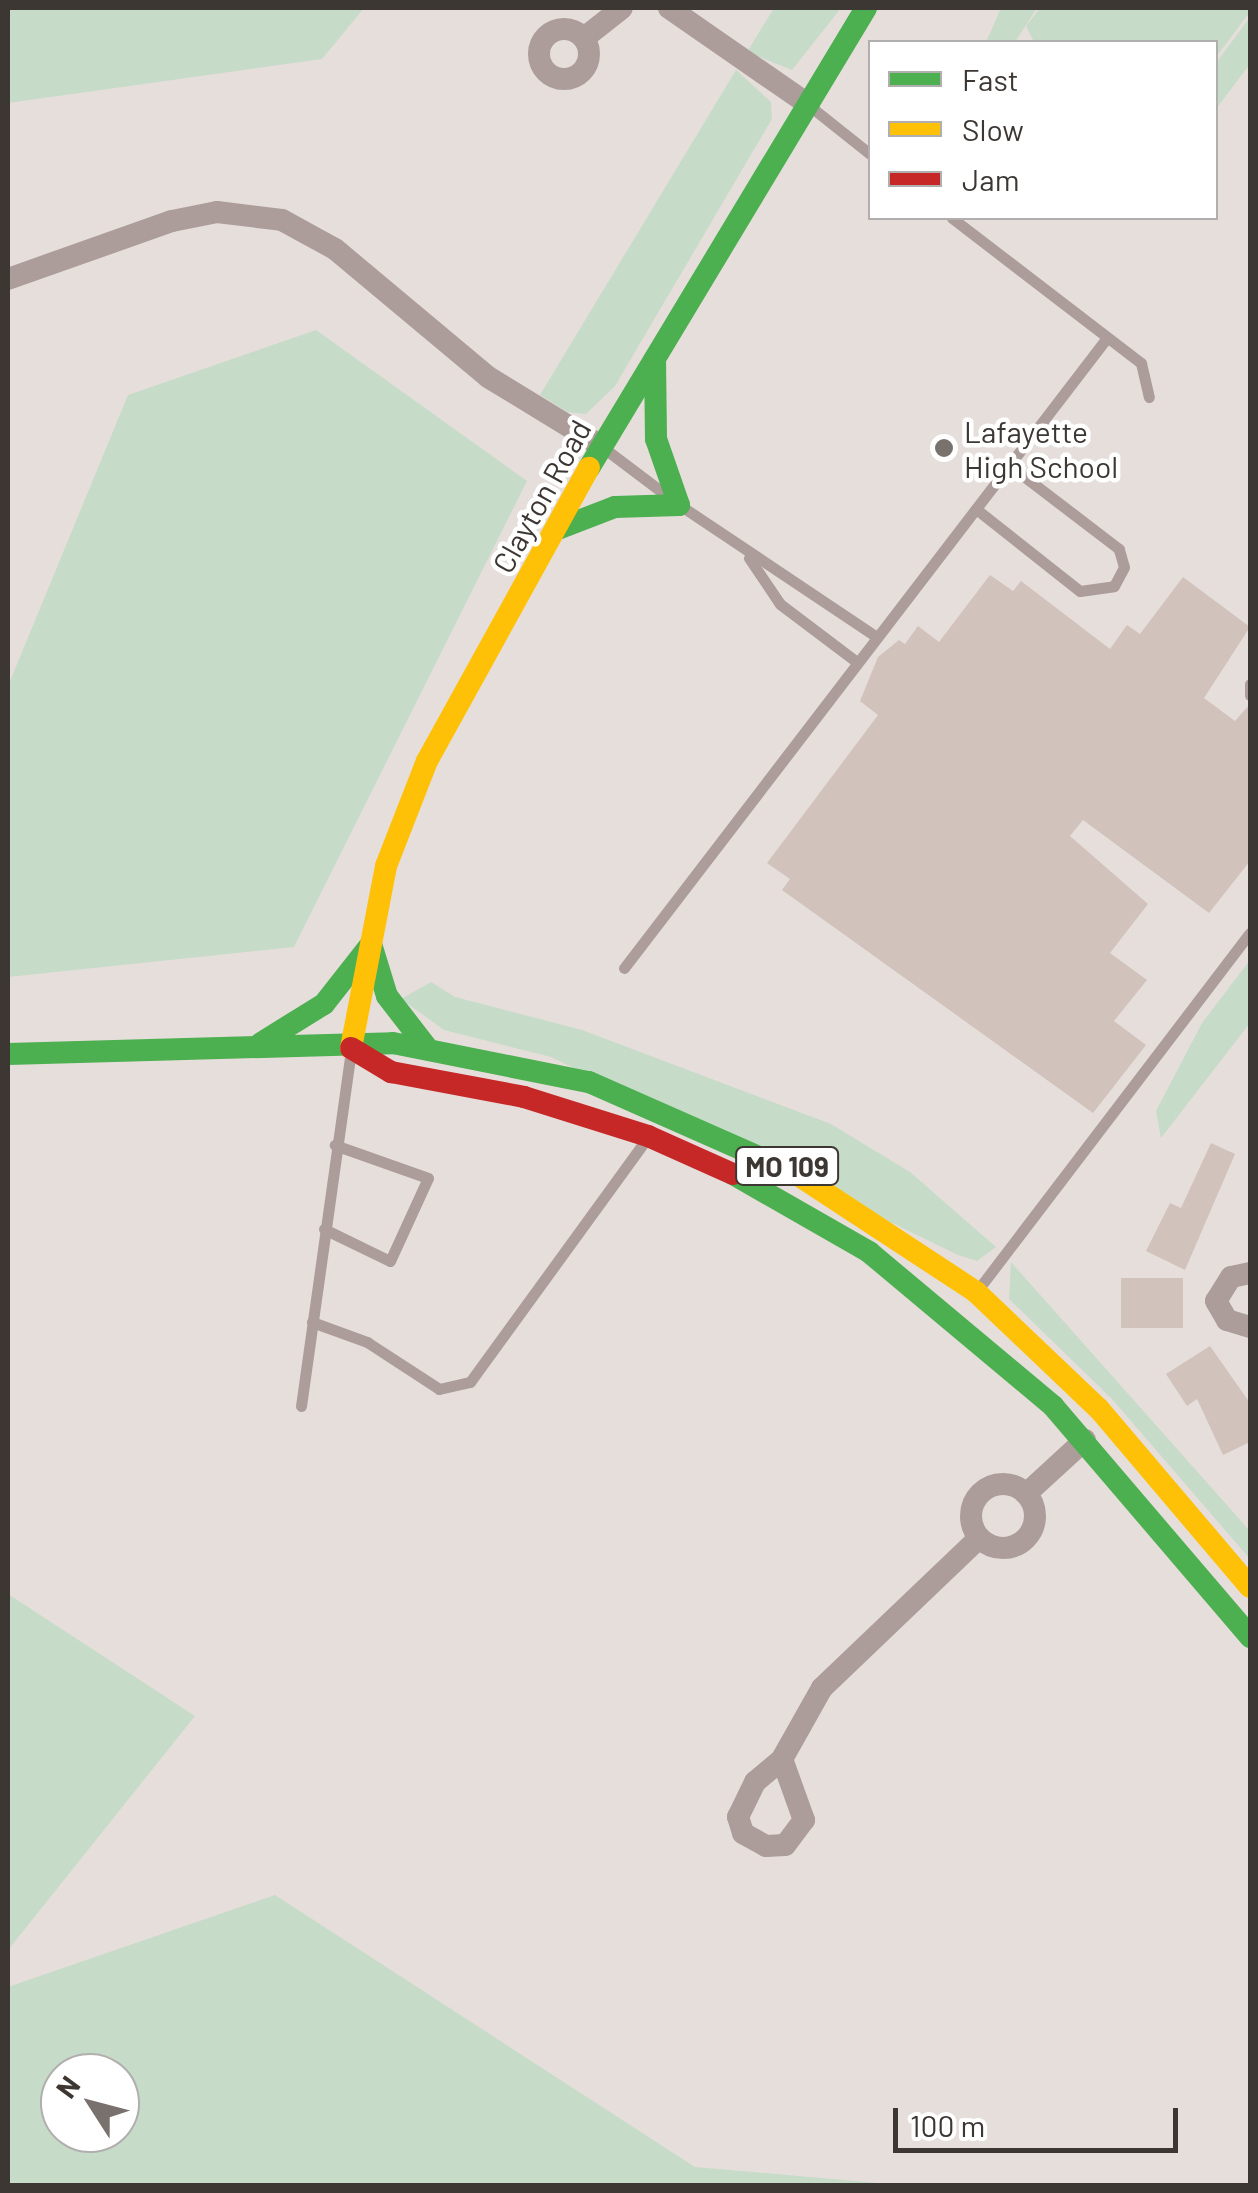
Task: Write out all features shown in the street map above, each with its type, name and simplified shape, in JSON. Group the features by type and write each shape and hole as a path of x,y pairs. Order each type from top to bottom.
{"main road":[{"name":"Clayton Road","path":"351,1048 386,866 427,761 601,446 866,8"},
{"path":"555,530 616,507 679,505 656,439 655,359"},
{"path":"260,1043 324,1004 371,944"},
{"path":"371,944 387,996 428,1049"},
{"name":"MO 109","path":"8,1054 260,1043 428,1049 589,1082 715,1130 838,1194 976,1292 1139,1454 1250,1587"},
{"name":"MO 109","path":"351,1048 392,1072 524,1097 648,1136 810,1216 956,1318 1085,1440 1250,1637"},
{"path":"1085,1440 1139,1454"}],"street":[{"path":"584,38 622,8"},
{"path":"668,8 809,106"},
{"path":"8,279 202,215 282,220 335,249 488,377 601,446"},
{"path":"1250,1274 1231,1277 1216,1302 1227,1320 1250,1327"},
{"path":"1026,1494 1085,1440"},
{"path":"1006,1484 1026,1494 1035,1513 1025,1540 998,1548 979,1538 971,1517 984,1490 1006,1484"},
{"path":"782,1759 822,1688 979,1538"}],"lane":[{"path":"809,106 868,152"},
{"path":"955,220 1140,363 1148,398"},
{"path":"624,968 1106,339"},
{"path":"601,446 749,558 800,579 877,637"},
{"path":"976,510 1080,591 1114,586 1124,567 1118,549 1009,465"},
{"path":"749,558 780,604 857,662"},
{"path":"1250,684 1250,694"},
{"path":"956,1318 1250,933"},
{"path":"301,1406 351,1048"},
{"path":"312,1322 367,1342 439,1389 470,1382 648,1136"},
{"path":"324,1229 390,1261 428,1178 335,1145"}],"green space":[{"path":"8,8 364,8 322,59 8,103"},
{"path":"774,8 841,8 792,70 747,52"},
{"path":"1001,8 1037,8 1016,40 987,40"},
{"path":"1040,8 1250,8 1218,54 1218,40 1033,40 1026,26"},
{"path":"1250,17 1250,64 1218,106 1218,60"},
{"path":"736,70 771,102 772,119 615,386 586,414 567,412 540,395"},
{"path":"316,330 527,481 294,947 8,977 8,686 128,395"},
{"path":"1250,960 1250,1023 1161,1138 1156,1111 1202,1023"},
{"path":"431,982 455,997 582,1030 831,1124 910,1172 996,1247 977,1261 958,1255 551,1057 444,1030 401,999"},
{"path":"1011,1262 1250,1531 1250,1559 1112,1399 1009,1299"},
{"path":"8,1594 195,1716 8,1950"},
{"path":"275,1895 695,2167 901,2185 8,2185 8,1987"}],"building":[{"path":"990,575 1013,591 1021,581 1110,649 1127,625 1140,634 1183,577 1250,627 1204,698 1235,721 1250,704 1250,861 1209,913 1083,820 1070,836 1148,904 1110,953 1147,980 1114,1021 1146,1045 1093,1113 782,890 790,879 767,863 878,715 860,701 878,657 899,640 905,644 918,626 939,642"},
{"path":"1211,1143 1235,1154 1185,1270 1146,1251 1170,1203 1181,1208"},
{"path":"1121,1278 1183,1278 1183,1328 1121,1328"},
{"path":"1210,1346 1250,1403 1250,1442 1223,1455 1197,1399 1187,1406 1166,1374"}],"traffic: fast":[{"path":"589,468 866,8"},
{"path":"555,530 615,507 679,505 656,439 655,359"},
{"path":"371,944 387,996 428,1049"},
{"path":"261,1043 324,1004 371,944"},
{"path":"8,1054 393,1043 589,1082 795,1173"},
{"path":"733,1174 869,1252 1053,1406 1250,1637"}],"traffic: slow":[{"path":"351,1048 386,866 427,761 589,468"},
{"path":"795,1173 976,1292 1099,1409 1250,1587"}],"traffic: jam":[{"path":"351,1048 391,1072 524,1097 648,1136 733,1174"}],"place":[{"name":"Lafayette High School","path":"944,448"}]}
